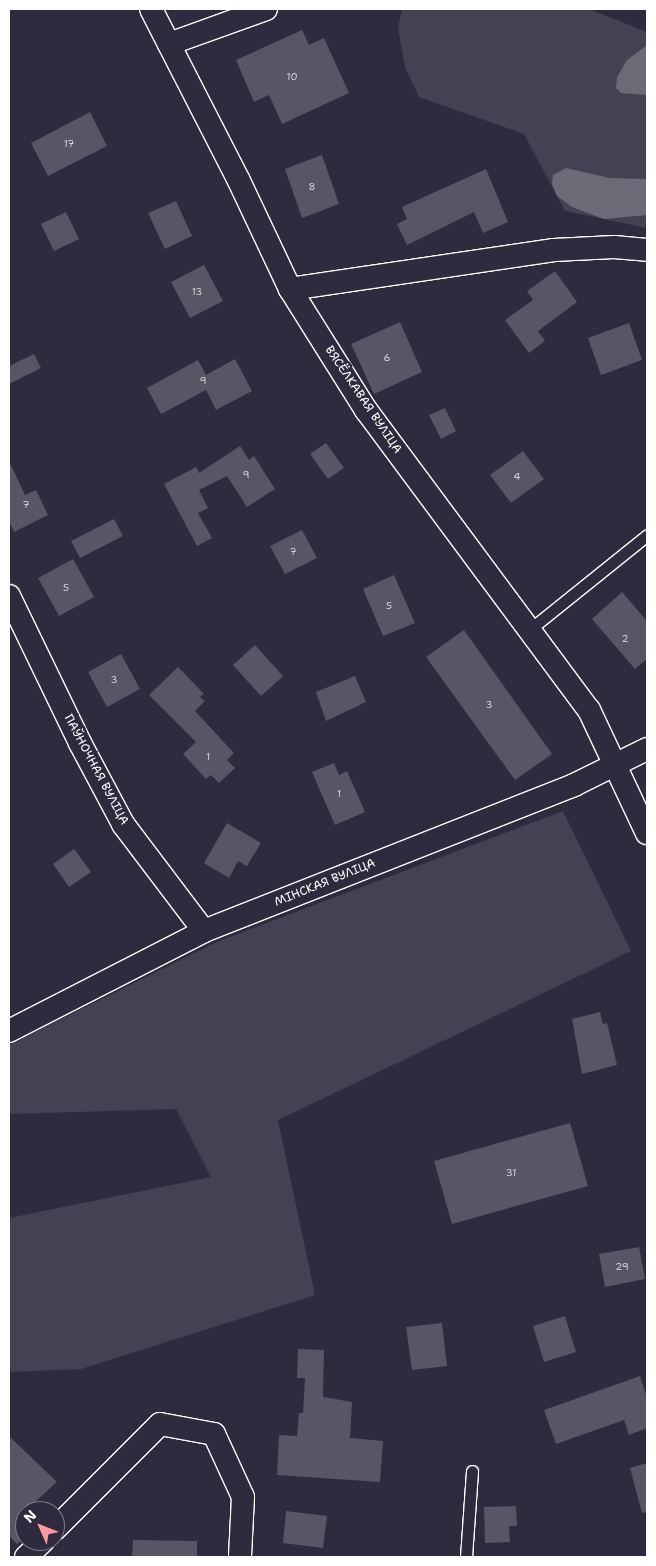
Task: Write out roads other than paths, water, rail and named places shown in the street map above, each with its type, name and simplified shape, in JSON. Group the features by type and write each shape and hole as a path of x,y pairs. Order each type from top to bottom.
{"street":[{"name":"ВЯСЁЛКАВАЯ ВУЛІЦА","path":"151,9 290,289 366,410 588,710 647,833"},
{"path":"169,44 266,9"},
{"path":"290,289 554,250 614,247 647,250"},
{"name":"ПАЎНОЧНАЯ ВУЛІЦА","path":"9,596 80,743 124,824 204,931"},
{"name":"МІНСКАЯ ВУЛІЦА","path":"9,1031 204,931 616,766 647,749"},
{"path":"65,1519 160,1424 214,1434 243,1497 240,1557"}],"lane":[{"path":"529,630 647,535"},
{"path":"466,1557 472,1471"}]}
